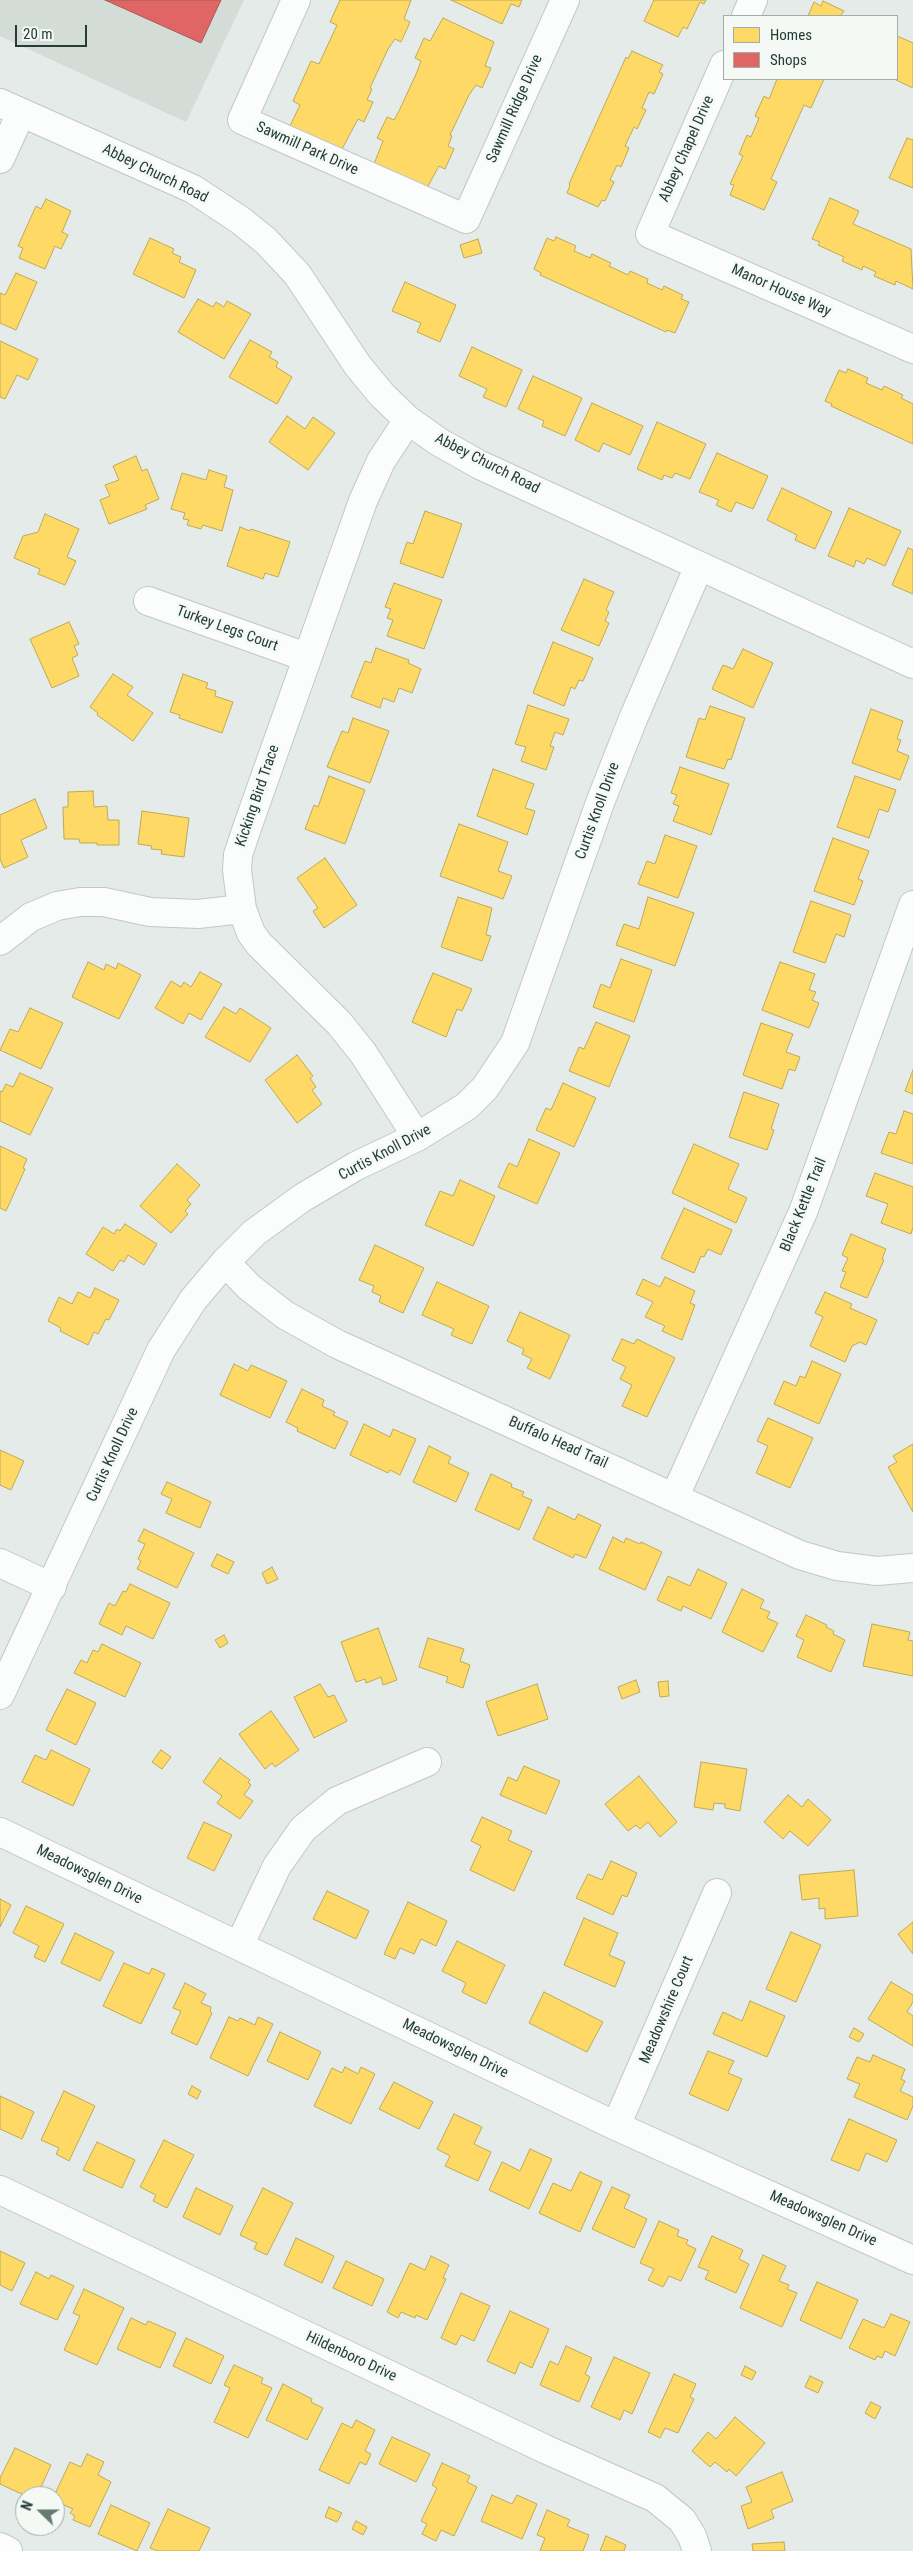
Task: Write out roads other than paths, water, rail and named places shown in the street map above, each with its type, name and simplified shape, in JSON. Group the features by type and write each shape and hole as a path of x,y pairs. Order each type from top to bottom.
{"street":[{"name":"Sawmill Park Drive","path":"296,0 242,120 466,219"},
{"name":"Sawmill Ridge Drive","path":"466,219 565,0"},
{"path":"746,15 753,0"},
{"name":"Abbey Chapel Drive","path":"650,234 723,67"},
{"path":"0,159 11,108"},
{"name":"Abbey Church Road","path":"11,108 193,189 217,204 266,241 297,274 358,366 382,395 408,420 439,442 480,465 913,664"},
{"name":"Manor House Way","path":"650,234 913,349"},
{"name":"Kicking Bird Trace","path":"408,420 381,461 363,501 306,657 238,855 237,870 242,909 246,922 259,944 322,1004 363,1053 416,1137"},
{"name":"Curtis Knoll Drive","path":"0,1695 161,1350 193,1300 225,1262 254,1234 302,1198 356,1166 416,1137 467,1106 485,1088 515,1043 601,800 633,719 700,566"},
{"name":"Turkey Legs Court","path":"148,601 306,657"},
{"path":"0,941 31,917 57,906 80,902 104,902 150,912 198,914 242,909"},
{"name":"Black Kettle Trail","path":"675,1496 803,1212 913,905"},
{"name":"Buffalo Head Trail","path":"225,1262 249,1287 285,1315 337,1344 675,1496 800,1555 828,1563 877,1571 913,1568"},
{"path":"0,1563 52,1586"},
{"path":"239,1946 277,1866 303,1829 337,1801 427,1762"},
{"name":"Meadowsglen Drive","path":"0,1832 616,2126 912,2255"},
{"name":"Meadowshire Court","path":"616,2126 717,1893"},
{"name":"Hildenboro Drive","path":"0,2190 545,2449 640,2491 670,2509 682,2520 694,2544"},
{"path":"0,2547 8,2551"}]}
